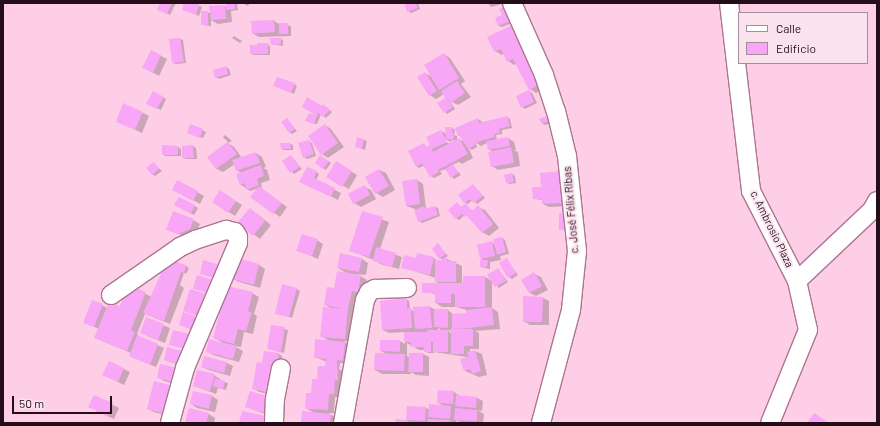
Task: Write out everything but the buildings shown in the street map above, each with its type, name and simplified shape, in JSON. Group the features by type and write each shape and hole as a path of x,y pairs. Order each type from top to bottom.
{"street":[{"name":"c. José Félix Ribas","path":"512,3 544,75 556,110 567,156 576,252 571,310 541,423"},
{"name":"c. Ambrosio Plaza","path":"730,3 751,191 797,282 808,330 770,423"},
{"path":"797,282 872,210 877,201"},
{"path":"111,295 194,240 226,230 235,232 238,237 238,243 185,368 170,423"},
{"path":"343,423 367,296 369,292 381,288 407,288"},
{"path":"274,423 275,399 281,369"}]}
